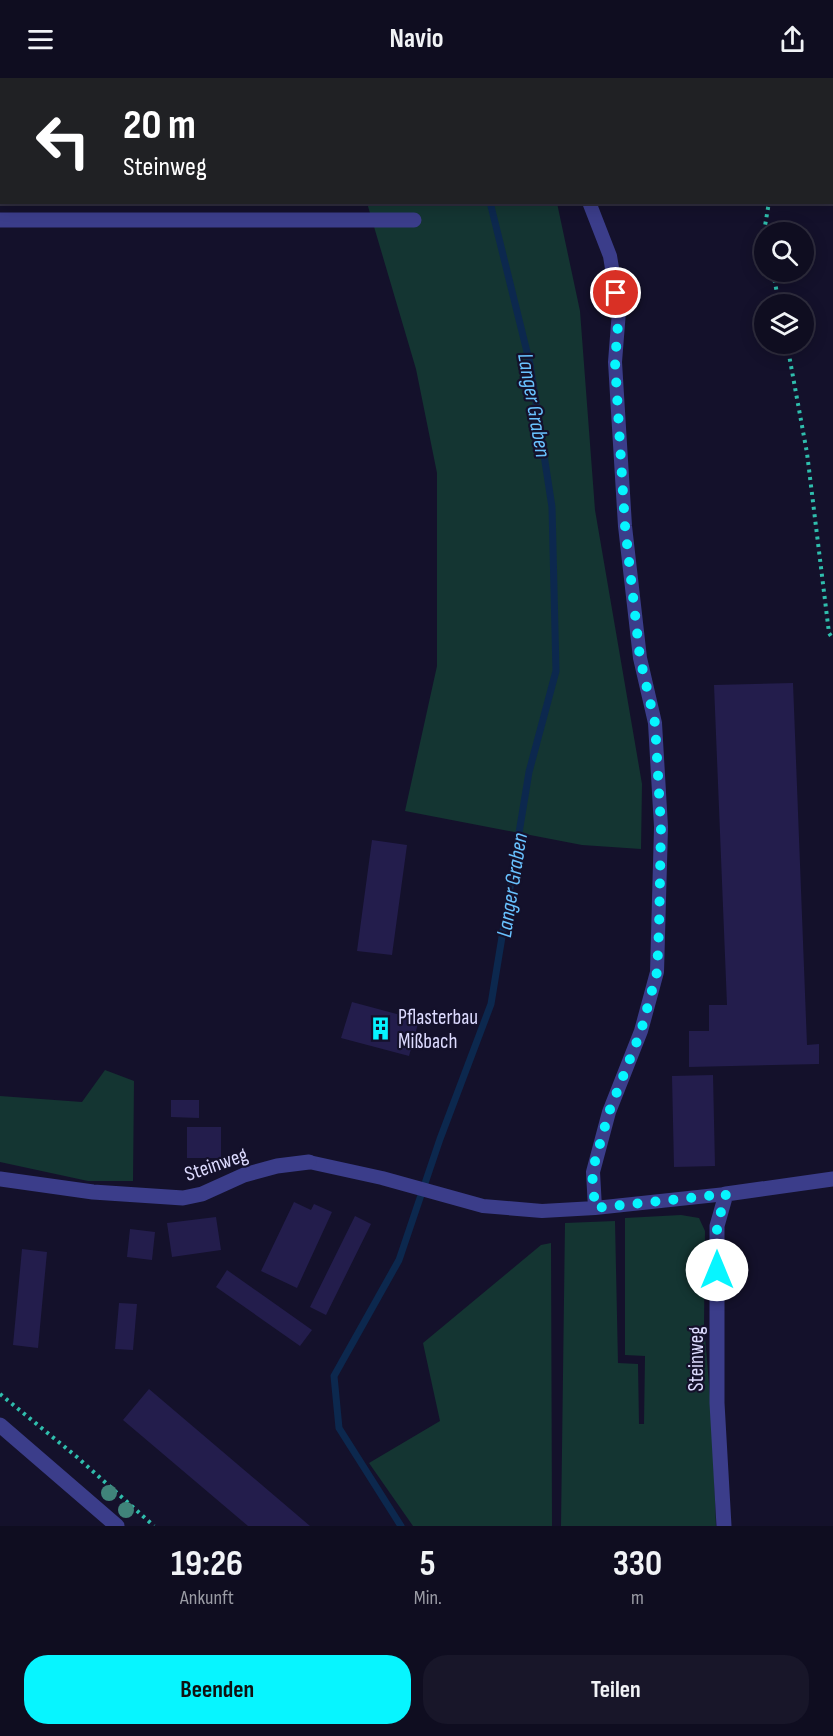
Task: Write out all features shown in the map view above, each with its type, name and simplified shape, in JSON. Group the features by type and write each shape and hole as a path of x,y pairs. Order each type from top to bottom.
{"street":[{"path":"0,220 414,220"},
{"name":"Steinweg","path":"0,1179 93,1192 183,1198 202,1194 244,1175 277,1166 309,1162"},
{"path":"726,1194 833,1179"},
{"name":"Steinweg","path":"724,1526 717,1403 717,1226 726,1194"},
{"path":"0,1425 117,1526"}],"lane":[{"path":"590,204 610,256 619,311 615,362 625,526 640,658 655,723 661,827 657,972 641,1031 609,1112 592,1172 595,1208 726,1194"},
{"name":"Steinweg","path":"309,1162 483,1206 542,1211 595,1208"}],"path":[{"path":"766,222 769,204"},
{"path":"789,354 807,453 829,633 833,639"},
{"path":"0,1394 77,1457 154,1526"}],"green space":[{"path":"367,204 557,204 580,311 595,510 642,784 641,849 582,845 405,811 437,666 437,473 416,369"},
{"path":"105,1070 134,1081 133,1181 88,1181 0,1162 0,1096 82,1102"},
{"path":"681,1215 699,1218 705,1231 704,1325 712,1419 716,1526 561,1526 565,1223 615,1221 618,1363 638,1364 639,1424 644,1424 645,1356 625,1355 625,1218"},
{"path":"551,1243 552,1526 413,1526 369,1463 440,1421 423,1343 541,1245"}],"building":[{"path":"793,683 807,1045 819,1044 819,1064 689,1067 689,1031 709,1031 709,1005 727,1005 714,685"},
{"path":"372,840 407,845 392,955 357,951"},
{"name":"Pflasterbau Mißbach","path":"352,1002 419,1020 409,1056 341,1038"},
{"path":"713,1075 715,1166 674,1167 672,1076"},
{"path":"171,1100 199,1100 199,1118 171,1117"},
{"path":"187,1127 221,1127 221,1158 187,1158"},
{"path":"294,1202 311,1210 314,1204 332,1212 297,1288 261,1271"},
{"path":"355,1216 371,1224 326,1315 310,1307"},
{"path":"216,1217 221,1250 172,1257 167,1223"},
{"path":"130,1229 155,1232 152,1260 127,1257"},
{"path":"22,1249 47,1252 38,1348 13,1345"},
{"path":"227,1270 312,1330 300,1346 216,1287"},
{"path":"119,1303 137,1304 133,1350 115,1349"},
{"path":"149,1389 310,1526 248,1526 123,1420"}],"waterway":[{"name":"Langer Graben","path":"401,1526 339,1428 334,1376 399,1260 440,1139 491,1004 529,772 556,671 552,507 530,364 490,204"}],"place":[{"name":"Pflasterbau Mißbach","path":"380,1029"}],"route":[{"path":"616,293 619,311 615,362 625,526 640,658 655,723 661,827 659,929 657,972 641,1031 609,1112 592,1172 595,1208 726,1194 717,1226 717,1270"}]}
